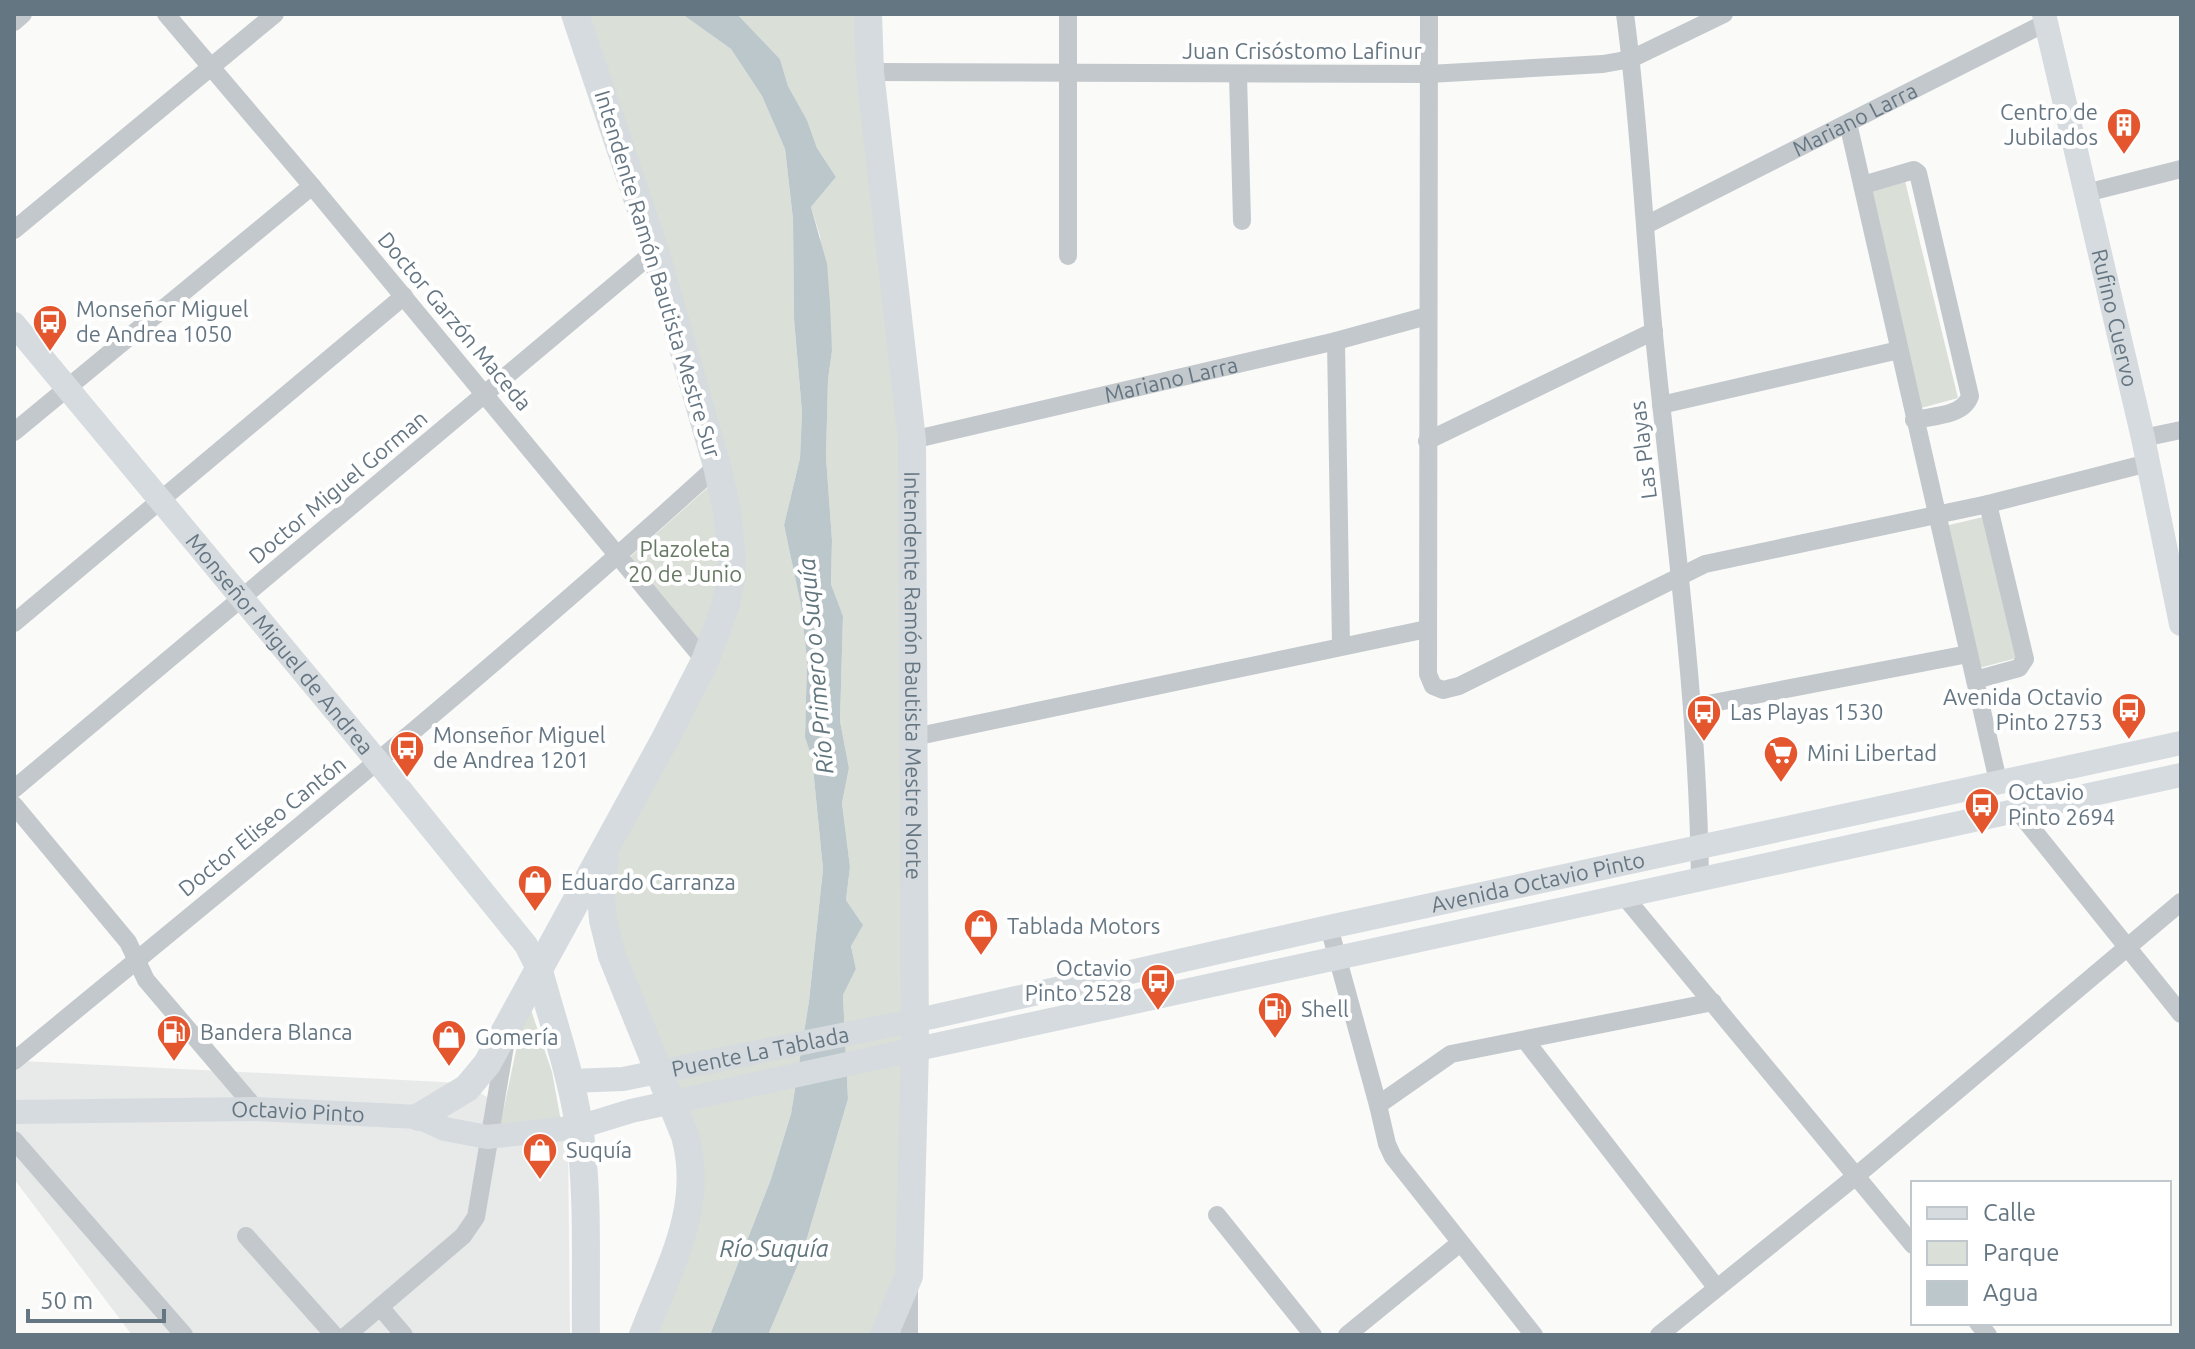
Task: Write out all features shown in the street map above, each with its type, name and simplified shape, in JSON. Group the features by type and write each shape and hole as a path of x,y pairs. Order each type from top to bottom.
{"main road":[{"name":"Intendente Ramón Bautista Mestre Sur","path":"419,1117 467,1088 487,1064 705,661 725,607 731,578 727,511 717,466 655,251 575,14"},
{"name":"Intendente Ramón Bautista Mestre Norte","path":"870,15 870,72 912,440 914,737 905,1022 909,1276 884,1335"},
{"name":"Rufino Cuervo","path":"2051,17 2086,193 2143,438 2181,624"},
{"name":"Monseñor Miguel de Andrea","path":"14,324 378,762 526,945 539,971"},
{"name":"Avenida Octavio Pinto","path":"905,1022 2181,743"},
{"name":"Avenida Octavio Pinto","path":"906,1052 2181,775"},
{"name":"Intendente Ramón Bautista Mestre Sur","path":"607,844 602,891 603,920 612,956 692,1160 689,1213 643,1335"},
{"path":"539,971 571,1081 579,1127 585,1188 586,1335"},
{"name":"Puente La Tablada","path":"571,1081 623,1079 905,1022"},
{"name":"Puente La Tablada","path":"579,1127 631,1111 906,1052"},
{"name":"Octavio Pinto","path":"14,1112 256,1109 419,1117 445,1129 487,1137 579,1127"}],"street":[{"path":"14,22 23,14"},
{"name":"Doctor Garzón Maceda","path":"166,14 705,661"},
{"path":"14,230 275,14"},
{"path":"1068,14 1068,256"},
{"path":"1429,14 1427,629 1428,674 1433,686 1443,690 1459,686 1705,564 1988,504 2148,463"},
{"name":"Las Playas","path":"1625,14 1661,405 1681,574 1692,707 1700,881"},
{"name":"Juan Crisóstomo Lafinur","path":"870,72 1429,74 1603,64 1631,59 1724,14"},
{"name":"Mariano Larra","path":"1646,225 2051,17"},
{"path":"1238,75 1242,221"},
{"path":"1848,123 1998,781"},
{"path":"2086,193 2181,169"},
{"path":"1863,185 1914,170 1918,173 1970,396 1968,405 1960,410 1914,420"},
{"path":"14,432 312,186"},
{"name":"Doctor Miguel Gorman","path":"14,789 655,251"},
{"path":"14,623 404,296"},
{"name":"Mariano Larra","path":"912,440 1336,341 1427,316"},
{"path":"1427,441 1654,331"},
{"path":"1336,341 1341,646"},
{"path":"1661,405 1899,350"},
{"path":"2143,438 2181,430"},
{"name":"Doctor Eliseo Cantón","path":"14,1061 378,762 617,557 717,466"},
{"path":"1975,680 2019,668 2025,659 1988,504"},
{"path":"914,737 1427,629"},
{"path":"1692,707 1968,654"},
{"path":"14,805 128,942 146,980 256,1109"},
{"path":"2017,810 2181,1014"},
{"path":"1624,896 1911,1243"},
{"path":"1659,1335 1856,1176 2181,902"},
{"path":"1329,927 1393,1157 1534,1335"},
{"path":"1378,1105 1451,1054 1713,1002"},
{"path":"347,1335 463,1236 476,1217 487,1137 509,1021"},
{"path":"1525,1040 1716,1287"},
{"path":"14,1140 184,1335"},
{"path":"1217,1215 1313,1335"},
{"path":"246,1236 334,1335"},
{"path":"1347,1335 1460,1243"},
{"path":"909,1276 909,1335"},
{"path":"380,1307 404,1335"}],"shaded area":[{"path":"22,1061 462,1083 568,1142 570,1335 132,1335 14,1179 14,1070"}],"green space":[{"path":"575,14 682,14 731,49 762,96 785,149 793,219 794,319 802,412 800,458 784,525 801,604 807,660 805,736 812,758 823,869 809,1001 791,1114 771,1179 710,1335 643,1335 692,1184 612,956 607,844 665,739 732,558"},
{"path":"737,14 868,14 912,440 909,1276 884,1335 768,1335 802,1255 848,1099 843,995 856,969 851,946 861,922 846,900 850,867 842,803 849,768 840,721 843,616 831,584 832,540 826,457 828,379 832,351 820,236 811,207 836,177 817,148 807,120 788,86 780,59"},
{"path":"1905,181 1958,398 1921,408 1869,191"},
{"name":"Plazoleta 20 de Junio","path":"714,482 724,560 703,646 630,557"},
{"path":"1983,517 2017,658 1979,668 1945,526"},
{"path":"531,1010 552,1072 561,1121 500,1126 521,1027"}],"water":[{"name":"Río Suquía","path":"682,14 737,14 780,59 788,86 807,120 817,148 836,177 811,207 827,264 830,304 832,351 828,379 826,457 832,540 831,584 843,616 840,721 849,768 842,803 850,867 846,900 863,925 851,946 856,969 843,995 848,1099 802,1255 768,1335 710,1335 771,1179 791,1114 809,1001 823,869 812,758 805,737 807,660 801,605 784,525 800,458 802,412 794,319 793,219 785,149 762,96 731,49"}],"place":[{"name":"Centro de Jubilados","path":"2124,156"},
{"name":"Monseñor Miguel de Andrea 1050","path":"50,353"},
{"name":"Avenida Octavio Pinto 2753","path":"2129,741"},
{"name":"Las Playas 1530","path":"1704,743"},
{"name":"Monseñor Miguel de Andrea 1201","path":"407,779"},
{"name":"Mini Libertad","path":"1781,784"},
{"name":"Octavio Pinto 2694","path":"1982,836"},
{"name":"Eduardo Carranza","path":"535,913"},
{"name":"Tablada Motors","path":"981,957"},
{"name":"Octavio Pinto 2528","path":"1158,1012"},
{"name":"Shell","path":"1275,1040"},
{"name":"Bandera Blanca","path":"174,1063"},
{"name":"Gomería","path":"449,1068"},
{"name":"Suquía","path":"540,1181"}],"water label":[{"name":"Río Primero o Suquía","path":"816,666"}]}
